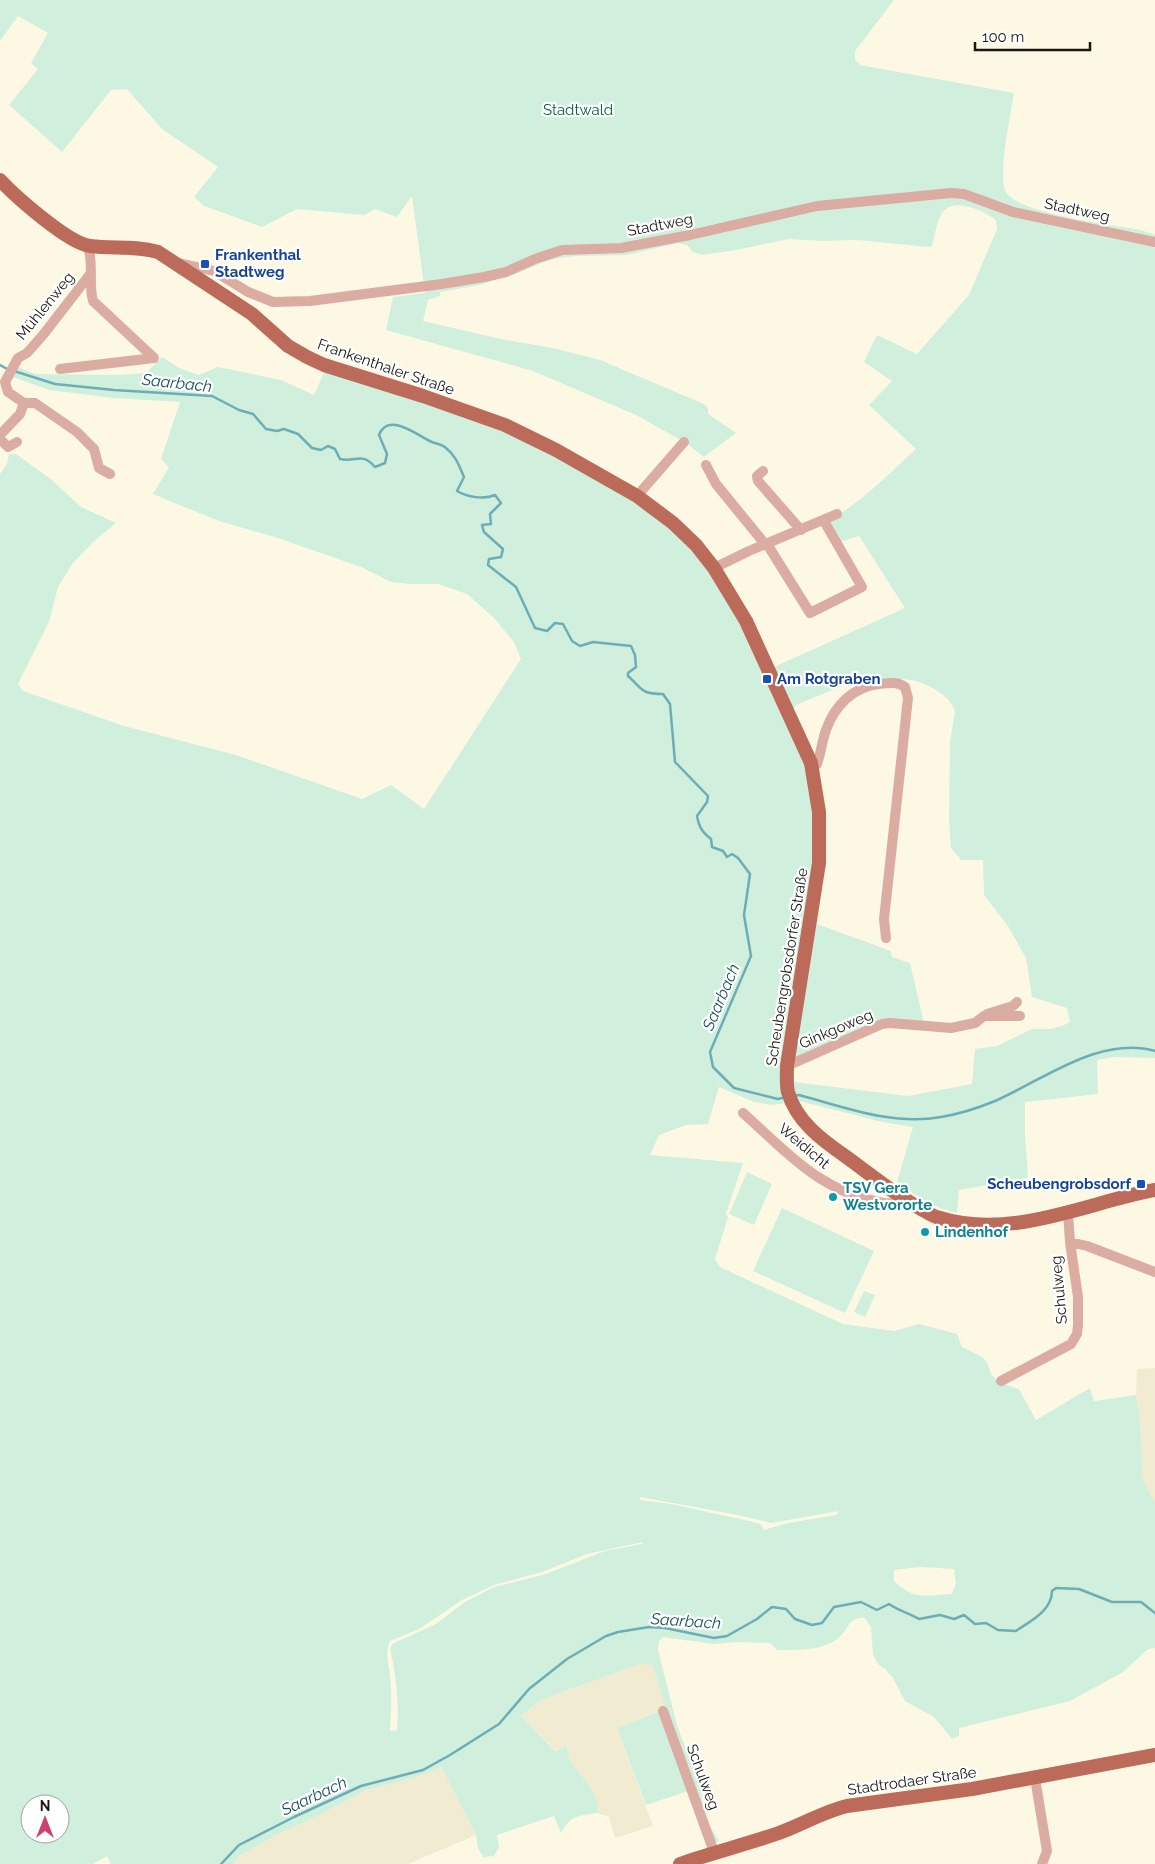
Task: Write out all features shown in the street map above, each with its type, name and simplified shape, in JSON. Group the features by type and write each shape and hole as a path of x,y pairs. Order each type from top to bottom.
{"main road":[{"name":"Frankenthaler Straße","path":"0,180 36,213 77,242 88,246 145,248 158,252 252,314 288,346 307,357 324,365 423,396 505,425 556,450 637,496"},
{"name":"Scheubengrobsdorfer Straße","path":"637,496 673,523 696,545 714,568 746,621 789,712 812,768 819,812 819,863 787,1066 788,1092 794,1108 816,1135 910,1203 939,1218 986,1226 1068,1213 1106,1200 1155,1190"},
{"name":"Stadtrodaer Straße","path":"680,1864 775,1834 847,1806 972,1789 1155,1754"}],"street":[{"name":"Stadtweg","path":"175,262 214,271 248,292 273,302 310,301 408,289 484,277 506,272 562,250 621,248 690,235 817,206 952,192 964,194 1013,212 1155,242"},
{"path":"60,368 154,358 92,301 92,262 88,246"},
{"name":"Mühlenweg","path":"91,273 43,335 27,353 18,358 5,382 8,392 24,403 35,404 77,432 94,449 98,468 110,474"},
{"path":"0,435 20,414 24,403"},
{"path":"0,439 8,447 17,442"},
{"path":"637,496 684,442"},
{"path":"706,465 716,484 766,544 810,613 862,587 824,521"},
{"path":"763,471 757,476 758,481 801,530"},
{"path":"714,568 837,514"},
{"path":"812,768 817,764 828,726 848,696 873,684 895,682 905,687 908,698 884,919 886,938"},
{"name":"Ginkgoweg","path":"787,1066 882,1024 951,1028 975,1023 988,1013 1013,1006 1017,1002"},
{"name":"Ginkgoweg","path":"984,1016 1020,1016"},
{"name":"Weidicht","path":"743,1113 810,1173 838,1190 884,1203 910,1203"},
{"name":"Schulweg","path":"1001,1381 1071,1344 1077,1334 1078,1297 1068,1213"},
{"path":"1070,1242 1087,1246 1155,1272"},
{"name":"Schulweg","path":"663,1711 714,1852"},
{"path":"1035,1778 1047,1851 1042,1864"}],"shaded area":[{"path":"1155,1368 1155,1502 1143,1481 1140,1420 1136,1395 1137,1369"},
{"path":"640,1664 653,1664 666,1709 617,1728 653,1826 615,1838 609,1817 597,1813 598,1808 569,1760 567,1746 556,1751 521,1716 541,1700"},
{"path":"441,1767 476,1835 408,1864 233,1864 238,1857 276,1835 320,1815 366,1790 413,1778"}],"green space":[{"name":"Stadtwald","path":"0,0 894,0 855,51 855,60 860,65 1014,93 1004,160 1003,173 1006,192 1014,200 1029,207 1090,222 1141,230 1155,235 1155,1058 1116,1057 1097,1060 1098,1094 1025,1102 1028,1178 959,1190 957,1213 926,1201 897,1182 913,1127 882,1122 799,1101 773,1105 754,1102 719,1087 708,1124 686,1125 659,1135 650,1155 743,1163 726,1214 728,1217 715,1259 720,1267 843,1324 894,1331 919,1324 957,1334 962,1347 984,1359 997,1380 1019,1389 1036,1420 1090,1388 1094,1401 1136,1395 1140,1420 1143,1481 1155,1502 1155,1648 1148,1649 1123,1672 1070,1701 959,1728 959,1736 952,1739 934,1717 905,1701 893,1678 878,1664 873,1655 871,1627 865,1618 855,1619 840,1637 830,1644 807,1649 777,1650 770,1643 737,1642 713,1644 663,1637 659,1641 658,1650 677,1725 701,1791 704,1810 710,1826 719,1841 708,1846 688,1791 646,1805 617,1728 666,1709 653,1665 640,1664 541,1700 521,1716 555,1751 567,1746 571,1762 593,1792 596,1799 597,1813 576,1817 568,1823 561,1833 554,1816 497,1835 499,1847 494,1856 483,1857 478,1848 476,1835 441,1767 413,1778 366,1790 320,1815 276,1835 238,1857 233,1864 111,1864 107,1856 93,1864 0,1864 0,474 7,464 9,454 16,454 52,480 81,507 116,523 93,542 73,563 58,587 49,622 18,684 23,691 124,726 236,755 362,799 391,785 424,809 521,659 514,642 494,618 467,594 438,584 391,582 361,567 278,538 219,521 153,494 169,467 161,459 180,402 113,398 49,390 13,377 18,367 35,374 119,375 146,373 162,357 179,368 199,375 218,367 281,380 314,395 325,370 504,430 589,472 670,526 694,550 774,667 905,608 859,536 840,542 827,522 884,479 916,449 869,405 892,381 864,362 877,335 917,354 969,295 997,229 996,220 976,209 959,205 946,209 941,215 932,246 928,247 858,240 822,241 789,239 702,255 693,252 687,245 678,243 627,255 559,258 479,285 440,292 440,296 428,300 423,321 501,339 553,348 600,360 704,404 708,408 708,414 736,433 704,457 686,443 636,415 533,371 386,330 393,297 425,293 412,196 397,217 375,209 364,215 297,209 262,227 204,206 194,197 218,167 162,129 127,89 111,90 62,152 9,105 38,69 31,63 48,33 18,16 0,41","holes":["892,679 916,681 934,689 950,701 955,712 950,742 949,821 951,848 961,860 983,860 984,895 1008,926 1026,958 1032,997 1067,1008 1070,1022 1050,1029 1032,1029 997,1046 975,1049 972,1084 908,1096 794,1082 793,1059 883,1020 924,1023 910,963 892,957 891,951 814,923 818,771 792,709 798,704 852,682 855,688","640,1497 771,1523 839,1511 836,1515 788,1523 764,1530 761,1524 671,1504 640,1500","643,1542 642,1544 605,1551 546,1574 494,1587 465,1602 436,1624 392,1644 391,1651 397,1688 398,1713 397,1730 390,1731 391,1689 387,1654 390,1641 419,1629 462,1600 494,1585 542,1572 587,1554","920,1567 954,1569 956,1583 952,1594 928,1596 915,1594 908,1592 894,1581 894,1570"]},
{"path":"747,1172 772,1184 754,1225 729,1214"},
{"path":"782,1208 874,1251 845,1313 753,1271"},
{"path":"864,1291 875,1295 865,1317 854,1312"}],"waterway":[{"name":"Saarbach","path":"0,365 9,370"},
{"name":"Saarbach","path":"14,371 55,384 212,396 239,410 253,414 266,429 277,431 284,429 298,434 312,448 321,450 328,446 335,449 340,459 362,458 375,467 385,463 387,454 379,435 383,428 389,425 404,427 443,446 449,451 457,461 464,477 457,491 476,497 491,497 495,495 501,503 490,514 491,524 482,525 484,532 503,549 501,557 489,559 488,565 516,587 535,628 547,631 555,623 563,624 572,641 580,646 593,642 631,646 635,655 636,667 628,673 628,676 646,692 663,694 670,704 675,762 708,796 707,802 697,816 700,826 703,832 711,839 712,847 723,851 727,857 732,854 738,858 750,874 744,915 751,956 710,1052 713,1067 734,1088 778,1099 786,1097"},
{"name":"Saarbach","path":"794,1096 799,1095 851,1110 887,1117 905,1119 941,1117 995,1101 1072,1062 1093,1054 1114,1049 1134,1048 1155,1051"},
{"name":"Saarbach","path":"221,1864 239,1845 294,1817 361,1786 423,1770 450,1755 499,1724 529,1689 567,1659 606,1636 618,1632 649,1627 665,1628 714,1638 727,1636 757,1619 772,1607 786,1609 795,1619 812,1625 822,1623 834,1607 861,1602 877,1610 889,1604 919,1619 940,1615 954,1619 964,1615 975,1624 986,1623 998,1630 1016,1631 1044,1610 1051,1598 1052,1591 1056,1588 1079,1589 1112,1602 1141,1602 1155,1613"}],"place":[{"name":"Frankenthal Stadtweg","path":"205,264"},
{"name":"Am Rotgraben","path":"767,679"},
{"name":"Scheubengrobsdorf","path":"1141,1184"},
{"name":"TSV Gera Westvororte","path":"833,1197"},
{"name":"Lindenhof","path":"925,1232"}]}
